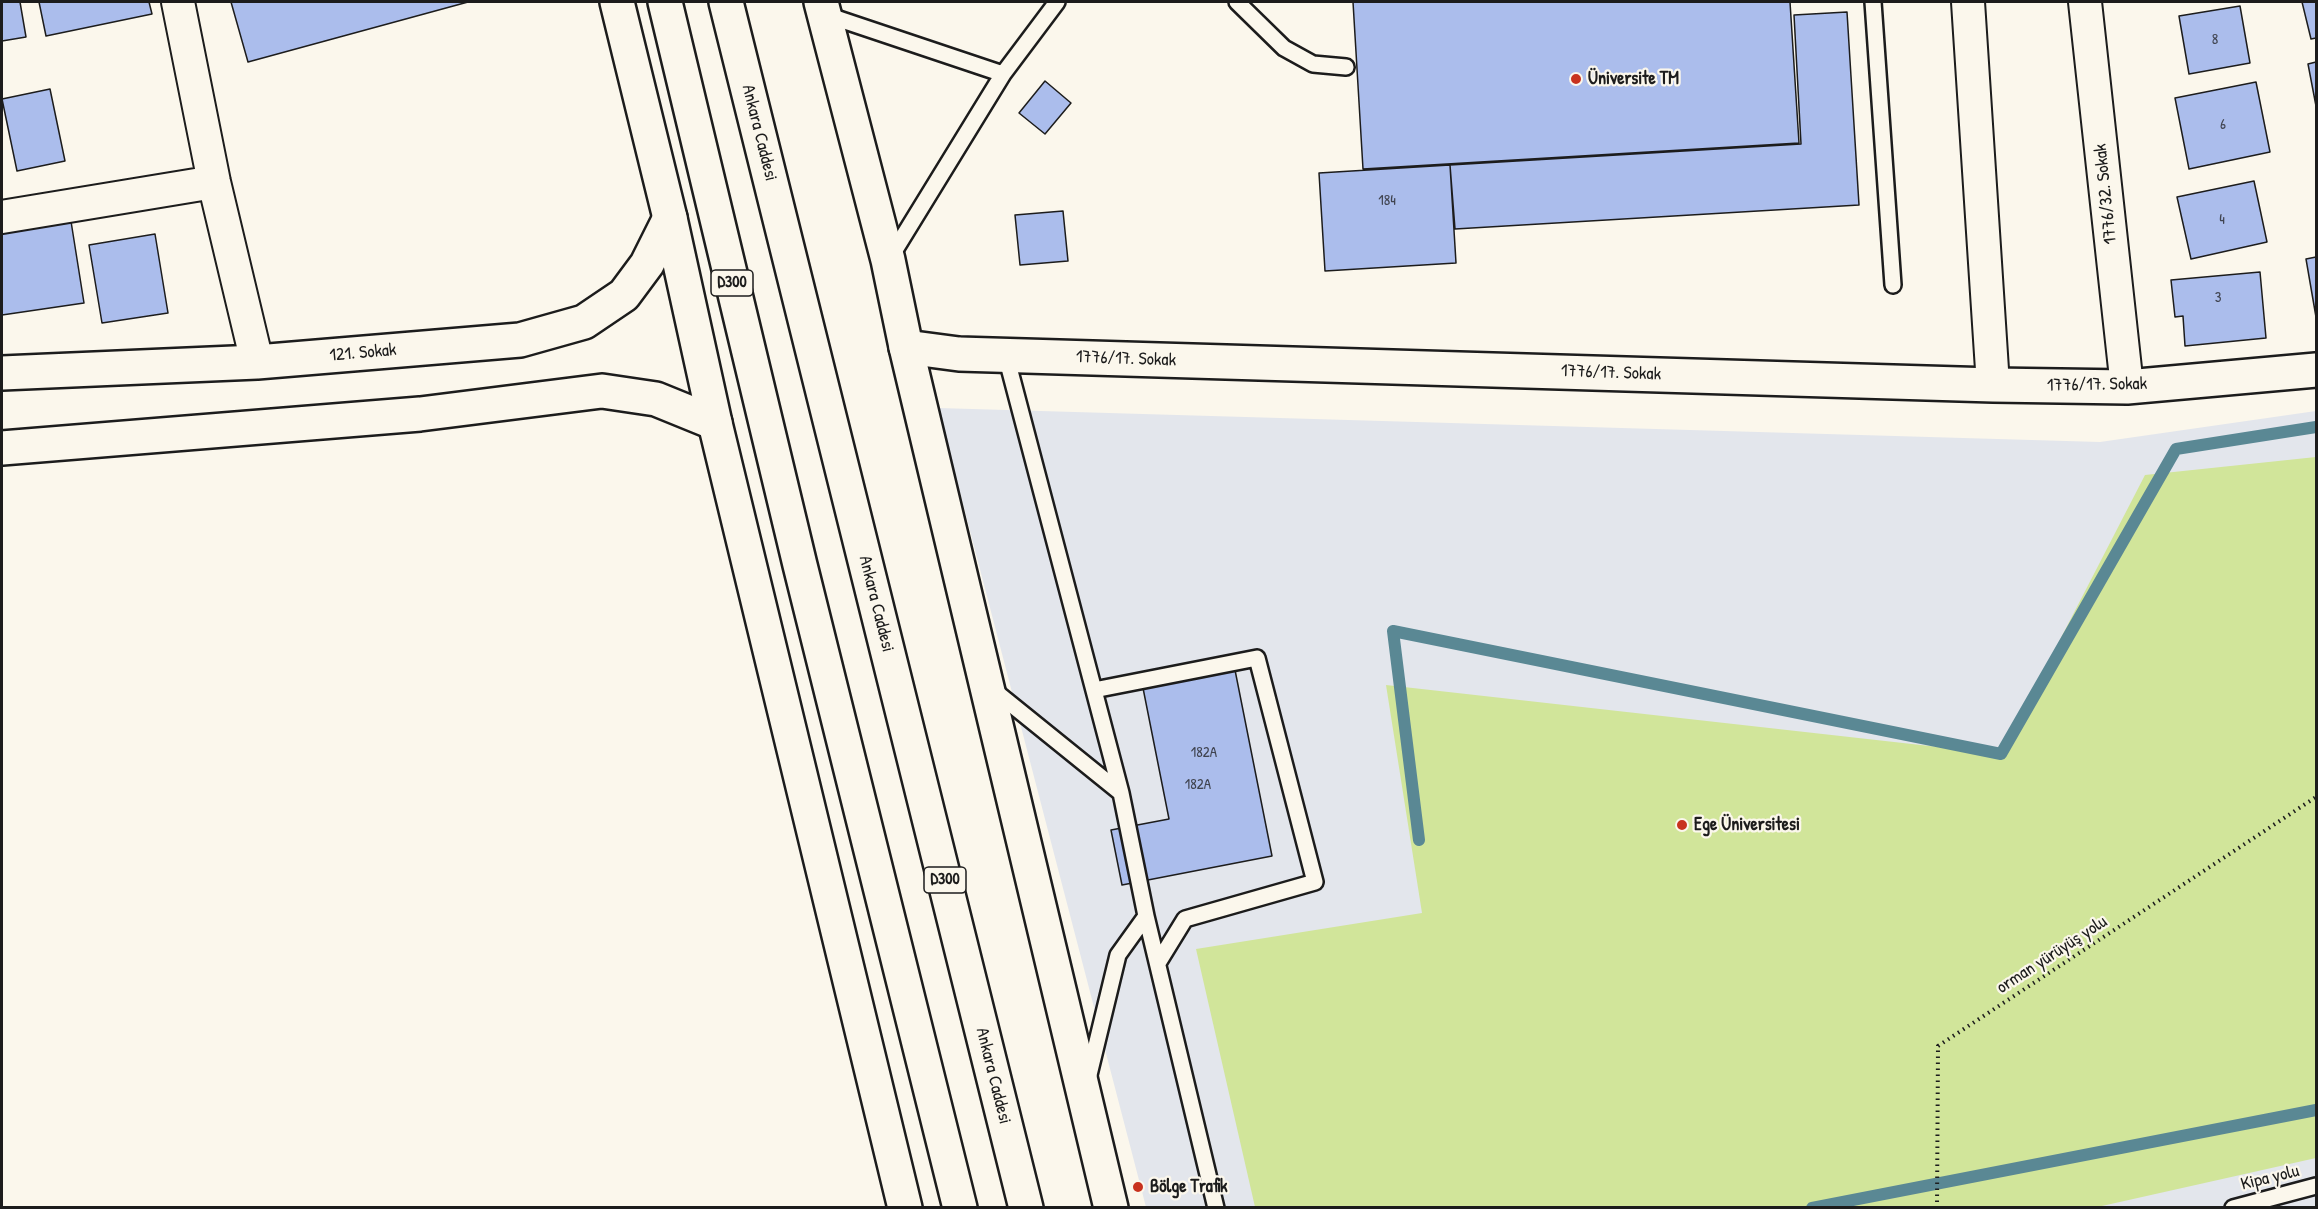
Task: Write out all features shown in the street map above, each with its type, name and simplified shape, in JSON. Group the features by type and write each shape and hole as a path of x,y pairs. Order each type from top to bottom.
{"main road":[{"path":"617,2 670,218 715,423 905,1208"},
{"name":"D300","path":"665,2 800,566 960,1208"},
{"name":"Ankara Caddesi","path":"726,2 1026,1208"},
{"path":"823,8 888,260 906,347 1111,1208"},
{"name":"121. Sokak","path":"2,373 257,362 520,340 584,322 624,295 647,264 670,218"},
{"name":"1776/17. Sokak","path":"906,347 959,354 1006,356 2127,387 2316,370"},
{"path":"2,448 420,414 602,391 656,399 715,423"}],"street":[{"path":"178,2 214,182 257,362"},
{"path":"1968,2 1993,384"},
{"name":"1776/32. Sokak","path":"2085,2 2127,387"},
{"path":"2,217 214,182"}],"lane":[{"path":"888,260 1003,74 1057,2"},
{"path":"1237,2 1284,48 1313,64 1346,67"},
{"path":"1873,2 1893,285"},
{"path":"823,8 1003,74"},
{"path":"1006,356 1121,793 1146,916 1216,1208"},
{"path":"1094,690 1257,658 1315,882 1185,919 1158,963"},
{"path":"987,685 1121,793"},
{"path":"1084,1096 1118,955 1146,916"},
{"name":"Kipa yolu","path":"2233,1208 2316,1186"}],"path":[{"name":"orman yürüyüş yolu","path":"1937,1208 1938,1046 2316,797"}],"shaded area":[{"name":"Ege Üniversitesi","path":"938,408 2100,442 2316,411 2316,1207 1146,1207"}],"green space":[{"path":"2316,457 2316,1158 2093,1208 1255,1207 1196,949 1422,913 1386,685 2001,754 2145,475"}],"building":[{"path":"2,2 20,2 26,37 2,41"},
{"path":"39,2 149,2 152,14 46,36"},
{"path":"231,2 468,2 248,62"},
{"name":"Üniversite TM","path":"1353,2 1790,2 1799,143 1363,169"},
{"path":"2302,2 2316,2 2316,38 2311,39"},
{"path":"2240,6 2250,63 2189,74 2179,16"},
{"path":"1847,12 1859,205 1455,229 1450,165 1801,144 1794,15"},
{"path":"2316,62 2316,106 2308,64"},
{"path":"1045,81 1071,103 1045,134 1019,113"},
{"path":"2256,82 2270,152 2189,169 2175,98"},
{"path":"50,89 65,161 17,171 2,99"},
{"path":"1450,165 1456,263 1325,271 1319,173"},
{"path":"2254,181 2267,242 2191,259 2177,197"},
{"path":"1063,211 1068,261 1020,265 1015,215"},
{"path":"70,215 84,303 2,315 2,225"},
{"path":"155,234 168,313 102,323 89,245"},
{"path":"2316,257 2316,317 2306,259"},
{"path":"2260,272 2266,338 2185,346 2183,316 2175,317 2171,280"},
{"path":"1235,670 1272,856 1122,885 1111,830 1169,819 1143,688"}],"waterway":[{"path":"1419,840 1393,631 2001,754 2176,449 2316,427"},
{"path":"1812,1208 2316,1110"}],"place":[{"name":"Üniversite TM","path":"1576,79"},
{"name":"Ege Üniversitesi","path":"1682,825"},
{"name":"Bölge Trafik","path":"1138,1187"}]}
